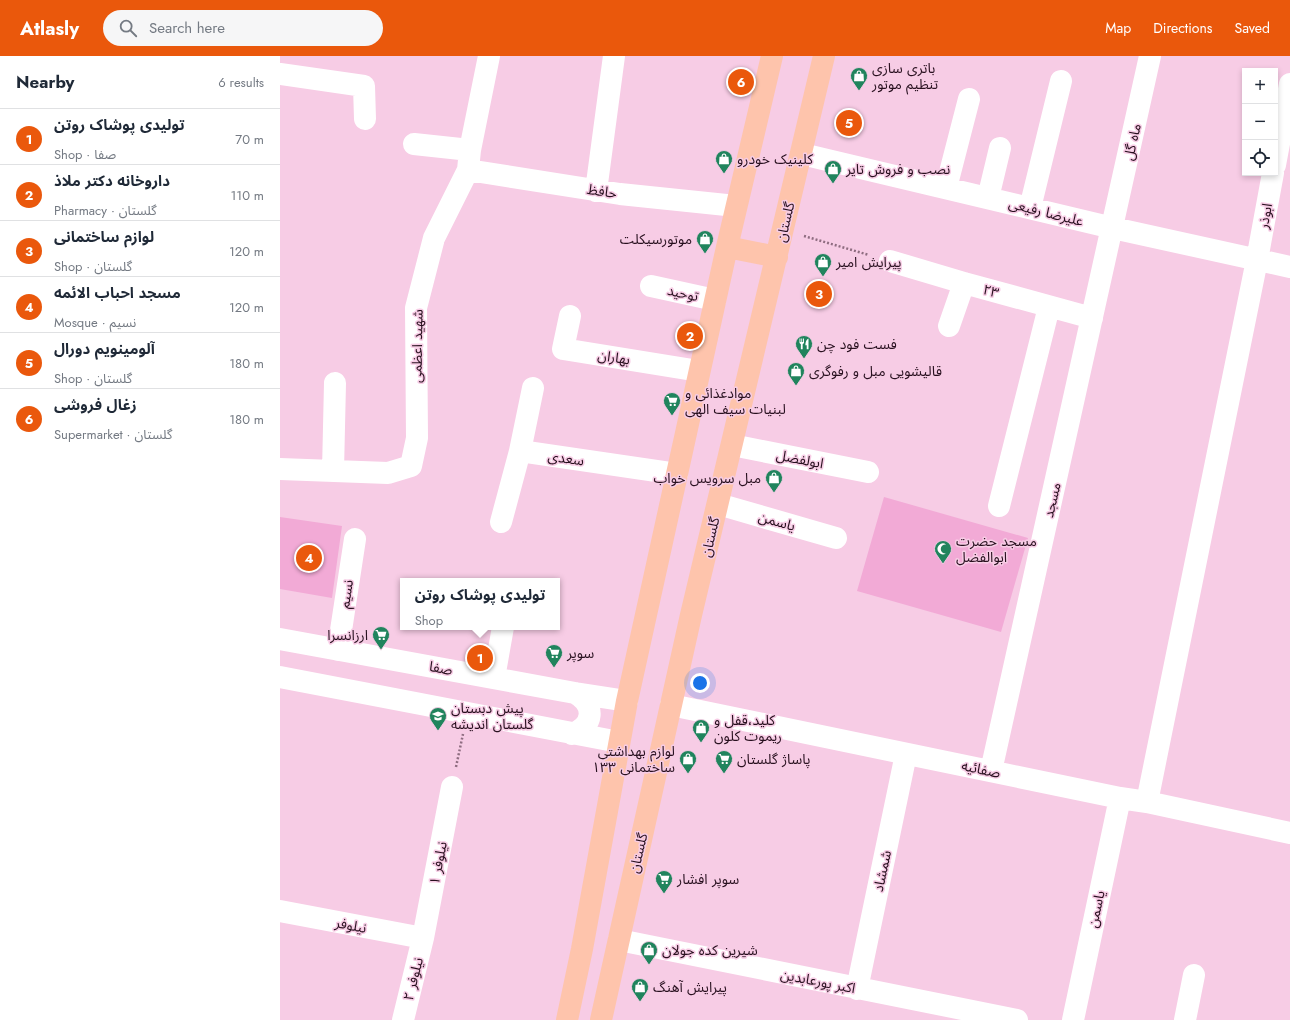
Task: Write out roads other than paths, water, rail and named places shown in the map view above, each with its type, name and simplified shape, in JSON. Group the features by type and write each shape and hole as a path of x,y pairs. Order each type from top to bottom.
{"main road":[{"path":"567,1020 582,949 626,702 736,206 772,56"},
{"name":"گلستان","path":"601,1020 671,705 824,56"},
{"path":"727,247 777,257"}],"street":[{"name":"شهید اعظمی","path":"280,469 388,473 411,466 417,438 416,308 434,238 469,160 489,56"},
{"path":"596,191 614,56"},
{"name":"ماه گل","path":"1112,228 1150,56"},
{"path":"280,74 364,86 365,119"},
{"path":"1030,208 1061,81"},
{"path":"1278,149 1290,84"},
{"path":"946,188 969,99"},
{"name":"حافظ","path":"414,144 469,160 596,191 736,206"},
{"path":"988,198 1000,148"},
{"name":"علیرضا رفیعی","path":"802,154 1112,228 1290,267"},
{"name":"ابوذر","path":"1147,802 1257,260 1272,176"},
{"name":"مسجد","path":"991,771 1018,605 1092,318 1112,228"},
{"name":"۲۳","path":"890,261 1092,318"},
{"path":"949,326 964,283"},
{"name":"توحید","path":"651,286 715,300"},
{"path":"999,506 1049,307"},
{"name":"بهاران","path":"570,316 563,349 699,371"},
{"path":"334,471 335,383"},
{"path":"502,522 520,451 533,388"},
{"name":"ابولفضل","path":"732,445 868,472"},
{"name":"سعدی","path":"520,451 677,474"},
{"name":"یاسمن","path":"718,504 836,538"},
{"name":"نسیم","path":"338,650 355,539"},
{"path":"494,678 502,630"},
{"name":"صفا","path":"280,639 626,702"},
{"path":"280,677 619,742"},
{"path":"572,734 581,730 587,723 590,715 586,702 575,693"},
{"name":"صفائیه","path":"671,705 1120,798 1147,802 1290,833"},
{"name":"شمشاد","path":"857,988 906,754"},
{"name":"نیلوفر ۱","path":"423,938 452,787"},
{"name":"یاسمن","path":"1073,1020 1120,798"},
{"name":"نیلوفر","path":"280,911 423,938"},
{"name":"نیلوفر ۲","path":"403,1020 423,938"},
{"name":"اکبر پورعابدین","path":"619,940 857,988 937,1013 1017,1020"},
{"path":"1185,1020 1194,975"}],"place":[{"name":"زغال فروشی","path":"741,82"},
{"name":"باتری سازی تنظیم موتور","path":"859,91"},
{"name":"آلومینویم دورال","path":"849,123"},
{"name":"کلینیک خودرو","path":"724,174"},
{"name":"نصب و فروش تایر","path":"833,184"},
{"name":"موتورسیکلت","path":"705,254"},
{"name":"پیرایش امیر","path":"823,277"},
{"name":"لوازم ساختمانی","path":"819,294"},
{"name":"داروخانه دکتر ملاذ","path":"690,336"},
{"name":"فست فود چن","path":"804,359"},
{"name":"قالیشویی مبل و رفوگری","path":"796,386"},
{"name":"موادغذائی و لبنیات سیف الهی","path":"672,416"},
{"name":"مبل سرویس خواب","path":"774,493"},
{"name":"مسجد احباب الائمه","path":"309,558"},
{"name":"مسجد حضرت ابوالفضل","path":"943,564"},
{"name":"ارزانسرا","path":"381,650"},
{"name":"تولیدی پوشاک روتن","path":"480,658"},
{"name":"سوپر","path":"554,668"},
{"name":"پیش دبستان گلستان اندیشه","path":"438,731"},
{"name":"کلید،قفل و ریموت کلون","path":"701,743"},
{"name":"لوازم بهداشتی ساختمانی ۱۳۳","path":"688,774"},
{"name":"پاساژ گلستان","path":"724,774"},
{"name":"سوپر افشار","path":"664,894"},
{"name":"شیرین کده جولان","path":"649,965"},
{"name":"پیرایش آهنگ","path":"640,1002"}]}
